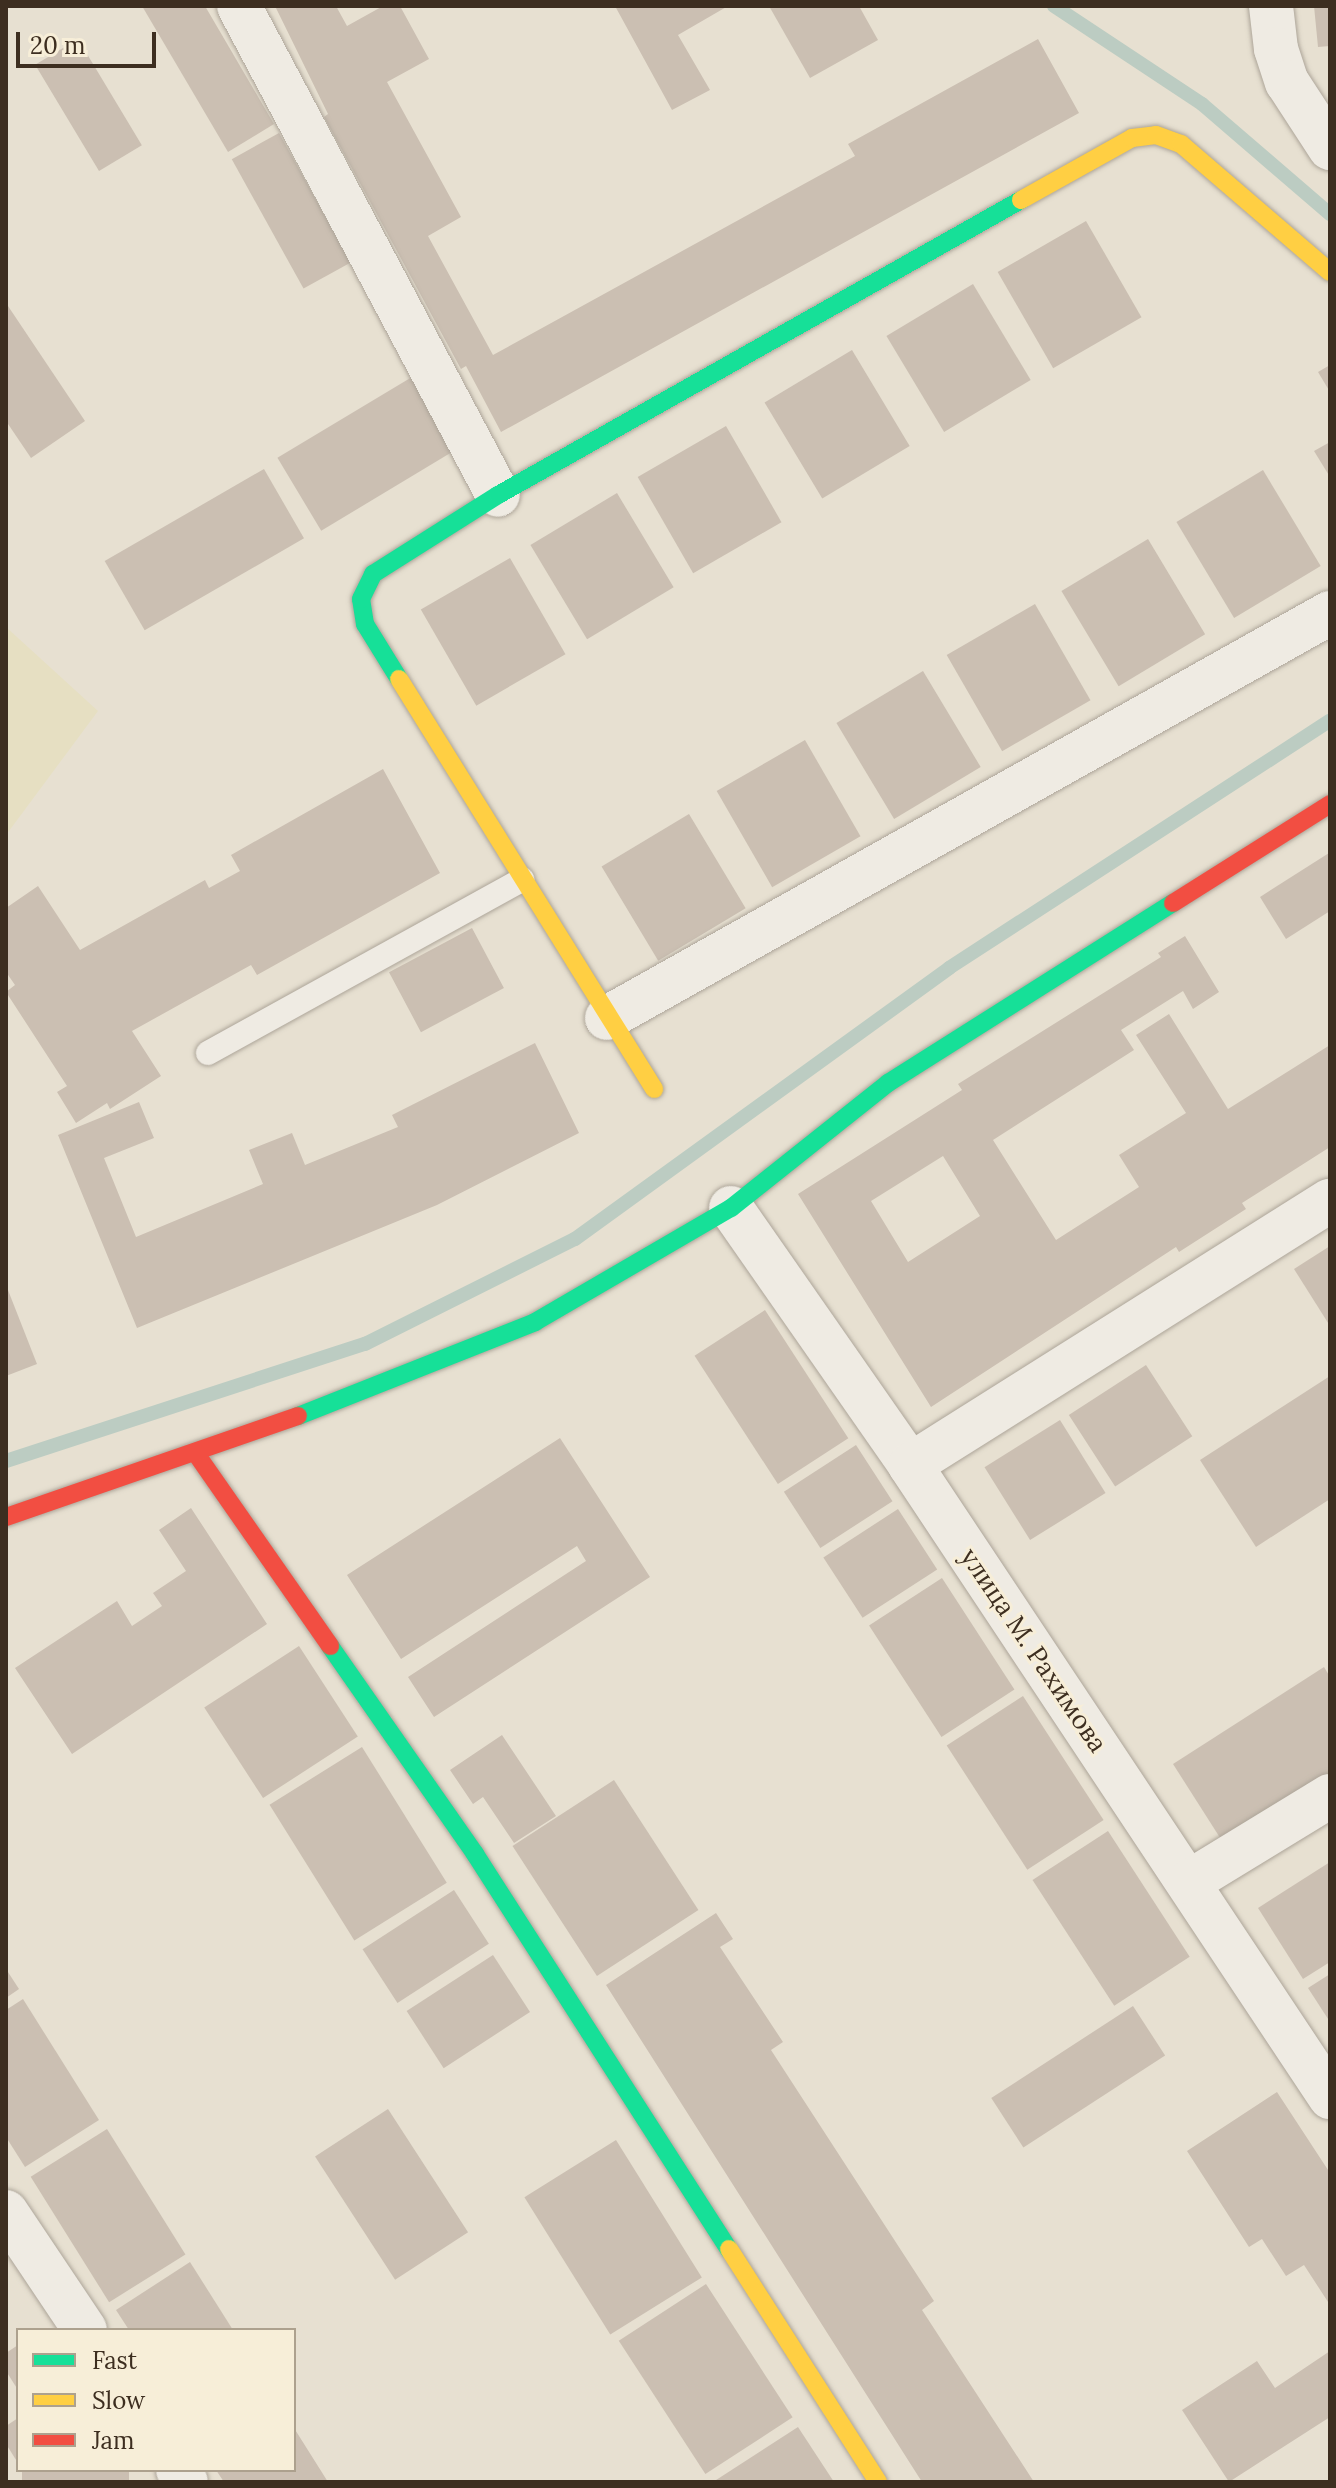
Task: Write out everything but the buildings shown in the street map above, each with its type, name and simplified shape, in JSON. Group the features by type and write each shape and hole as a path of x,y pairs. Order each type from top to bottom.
{"street":[{"path":"239,6 498,495"},
{"path":"1271,6 1276,49 1287,82 1330,148"},
{"path":"654,1089 607,1018 365,624 361,599 373,574 498,495 1132,138 1156,135 1181,144 1330,272"},
{"path":"607,1018 1330,613"},
{"path":"6,1517 197,1455 535,1322 731,1208 888,1083 1330,804"},
{"path":"910,1465 1330,1201"},
{"name":"улица М. Рахимова","path":"731,1208 910,1465 1330,2097"},
{"path":"197,1455 475,1854 878,2482"},
{"path":"1189,1882 1330,1796"},
{"path":"6,2212 84,2328"}],"lane":[{"path":"208,1053 522,880"}],"shaded area":[{"path":"6,627 98,711 6,835"}],"waterway":[{"path":"1054,6 1202,104 1330,214"},
{"path":"6,1461 365,1344 575,1239 949,968 1330,721"}],"traffic: fast":[{"path":"399,679 365,624 361,599 373,574 498,495 1021,200"},
{"path":"298,1416 535,1322 731,1208 888,1083 1173,903"},
{"path":"330,1646 475,1854 729,2249"}],"traffic: slow":[{"path":"1021,200 1132,138 1156,135 1181,144 1330,272"},
{"path":"399,679 654,1089"},
{"path":"729,2249 878,2482"}],"traffic: jam":[{"path":"1173,903 1330,804"},
{"path":"6,1517 298,1416"},
{"path":"197,1455 330,1646"}]}
